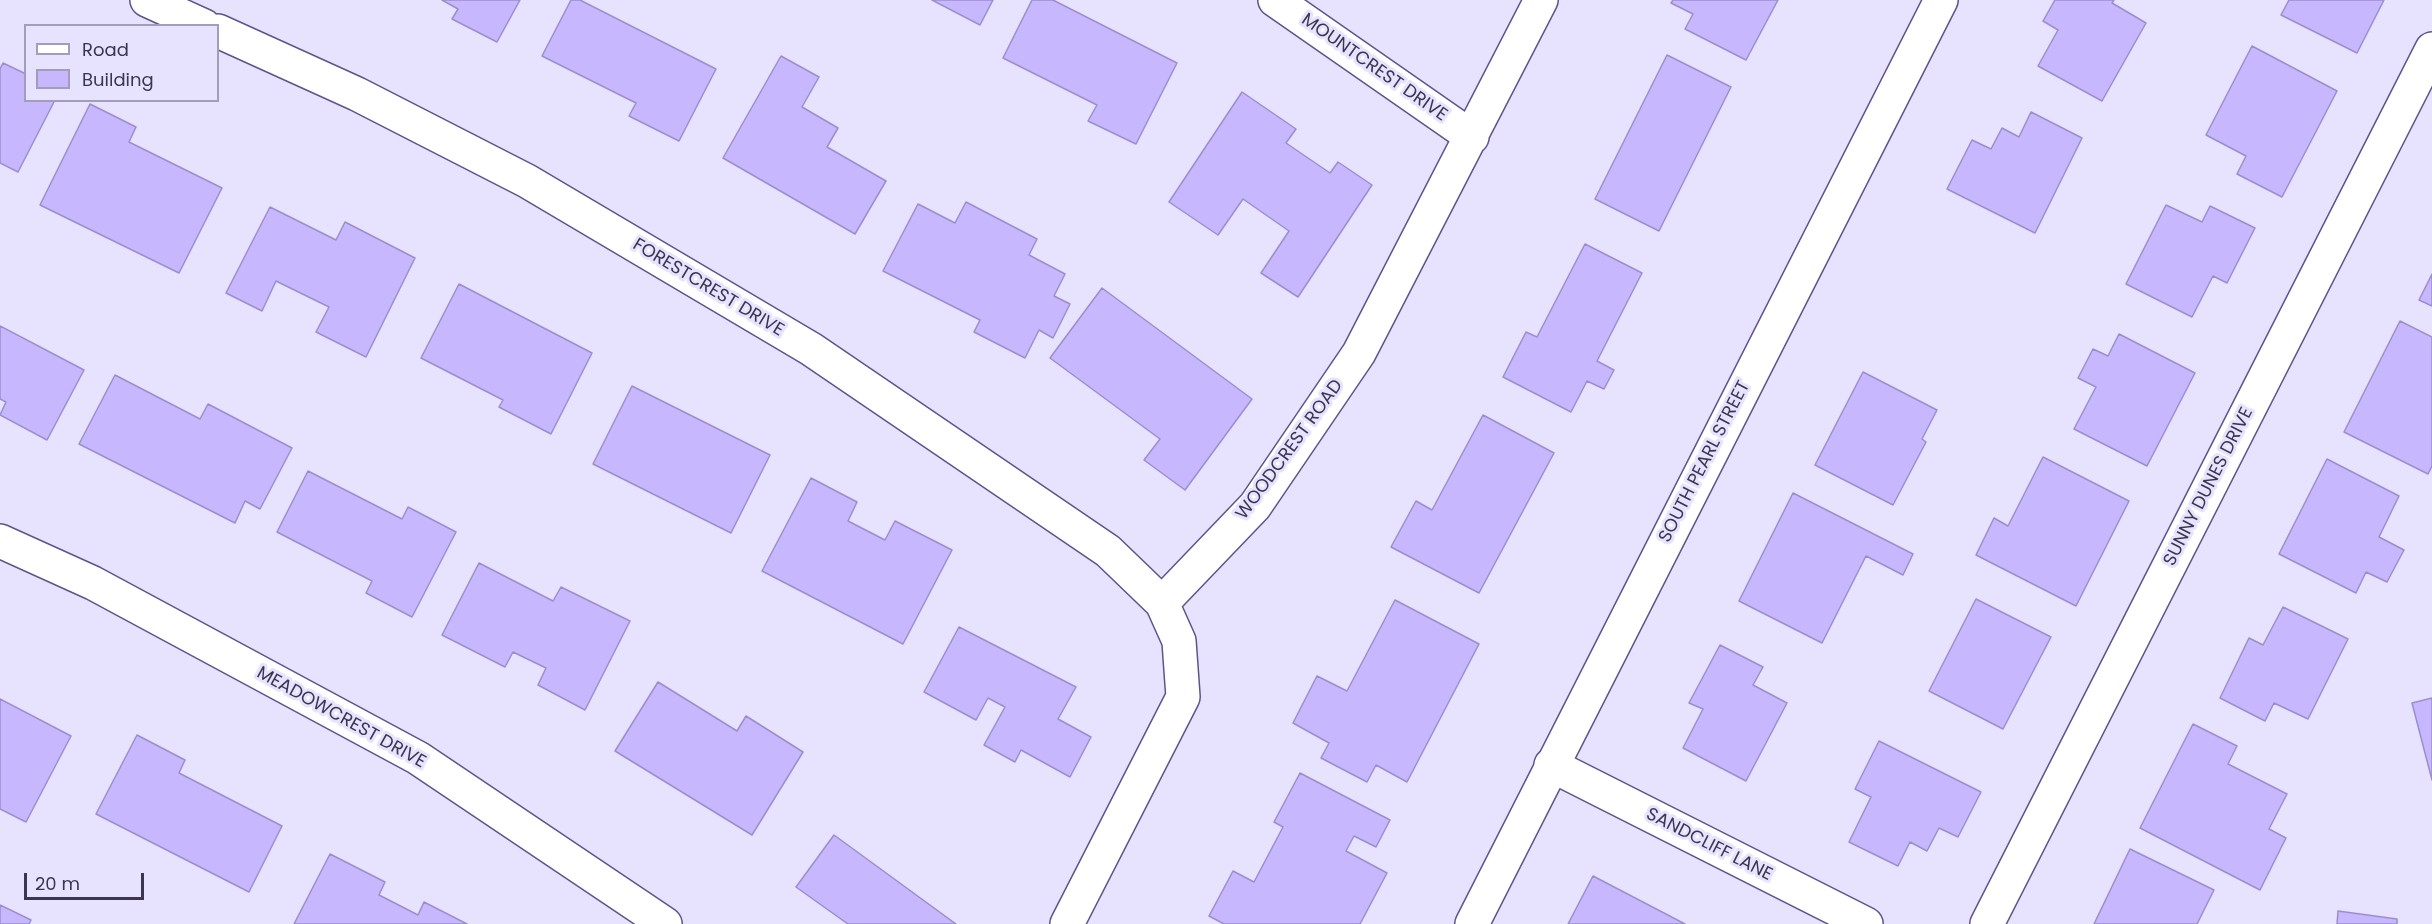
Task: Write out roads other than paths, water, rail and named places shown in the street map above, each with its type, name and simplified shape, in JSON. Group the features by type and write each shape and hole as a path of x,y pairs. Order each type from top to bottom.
{"street":[{"path":"147,0 200,24"},
{"name":"MOUNTCREST DRIVE","path":"1275,0 1472,137"},
{"name":"WOODCREST ROAD","path":"1162,603 1255,506 1359,353 1472,137 1540,0"},
{"name":"SOUTH PEARL STREET","path":"1472,924 1941,0"},
{"name":"FORESTCREST DRIVE","path":"219,32 357,94 527,181 811,349 1108,551 1162,603"},
{"name":"SUNNY DUNES DRIVE","path":"1987,924 2432,49"},
{"name":"MEADOWCREST DRIVE","path":"0,541 93,583 418,758 665,924"},
{"path":"1067,924 1183,697 1179,641 1162,603"},
{"name":"SANDCLIFF LANE","path":"1551,765 1866,924"}]}
